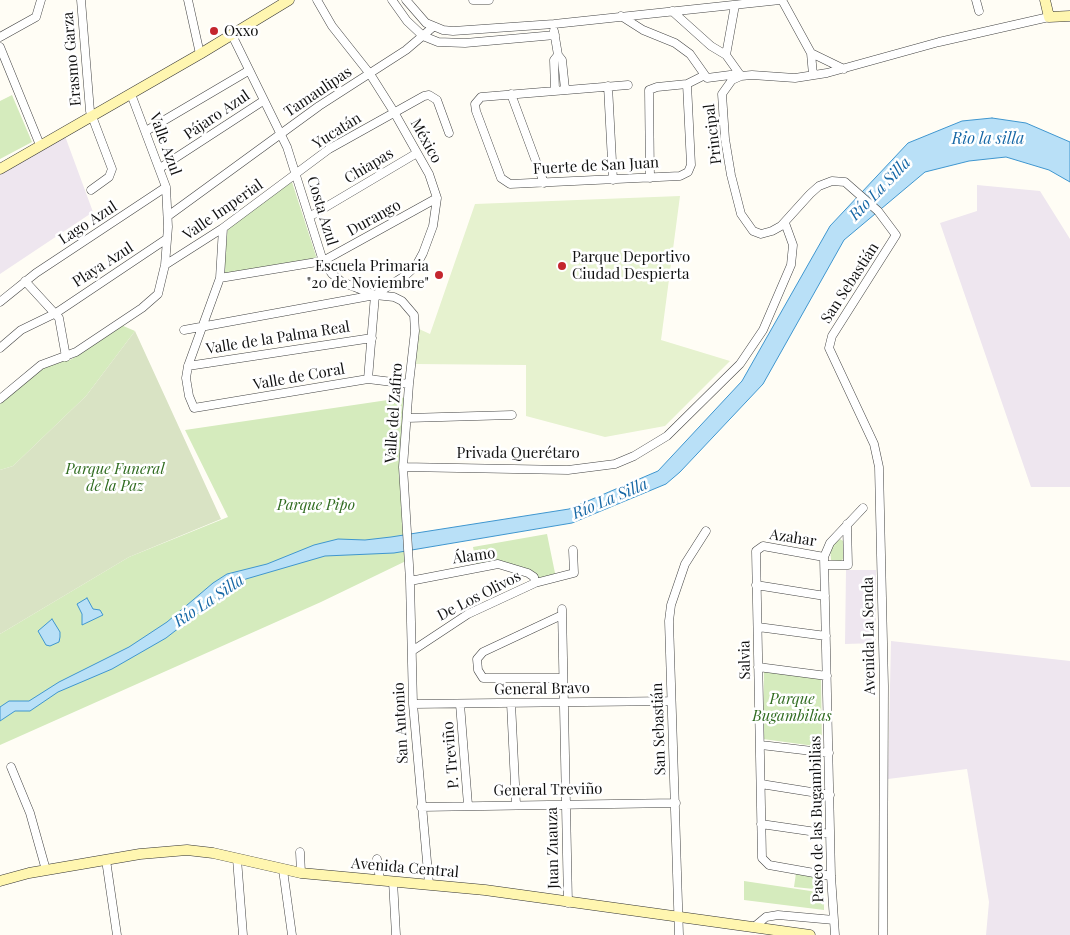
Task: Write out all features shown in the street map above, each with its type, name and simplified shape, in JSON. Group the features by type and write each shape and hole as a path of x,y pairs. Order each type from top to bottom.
{"main road":[{"path":"0,169 200,54 289,0"},
{"path":"1044,0 1049,17 1070,16"},
{"name":"Avenida Central","path":"0,881 46,870 158,851 187,850 301,873 429,884 810,935"}],"street":[{"path":"0,37 36,16 41,0"},
{"name":"Erasmo Garza","path":"82,0 88,98 92,116 112,169 109,177 91,190"},
{"path":"196,0 188,2 200,54"},
{"name":"México","path":"317,0 336,33 370,74 394,112 429,174 437,198 437,212 423,253 416,266 375,295"},
{"path":"392,0 407,21 423,36 438,42 458,43 555,35"},
{"path":"406,0 417,14 433,27 443,30 466,31 554,24 781,0 811,53 813,75"},
{"path":"473,0 490,0"},
{"path":"976,0 979,12"},
{"path":"726,55 735,5"},
{"path":"672,11 711,46 726,55 740,75"},
{"path":"622,16 643,30 675,43 690,54 703,76"},
{"path":"650,178 649,90 657,86 687,84 703,76 710,78 752,75 795,78 813,75 939,42 1049,17"},
{"path":"554,24 558,55 562,60 565,89"},
{"name":"Tamaulipas","path":"168,216 281,134 370,74 433,27"},
{"name":"Costa Azul","path":"232,35 248,71 281,134 296,175 322,261 332,274 342,282 375,295"},
{"path":"0,47 3,62 40,145"},
{"path":"811,53 844,68"},
{"path":"555,90 554,60 558,55"},
{"path":"146,131 248,71"},
{"name":"Principal","path":"740,75 725,87 721,104 725,139 741,214 747,226 761,234 772,231 785,223 819,186 832,181 845,182 878,211 895,233"},
{"name":"Fuerte de San Juan","path":"511,94 485,96 477,100 475,104 505,182 544,183 650,178 680,176 688,172 691,165 687,84"},
{"path":"544,183 511,94 628,85"},
{"path":"608,86 613,180"},
{"name":"Valle Azul","path":"0,398 41,365 66,357 118,325 154,300 159,290 164,266 168,216 166,187 131,94"},
{"name":"Yucatán","path":"296,175 325,152 424,96 434,97 449,132"},
{"name":"Pájaro Azul","path":"160,168 263,101"},
{"name":"Chiapas","path":"309,217 418,154"},
{"name":"Valle Imperial","path":"164,266 222,228 296,175"},
{"name":"Lago Azul","path":"0,302 25,281 166,187"},
{"name":"Durango","path":"220,278 322,261 437,198"},
{"name":"Privada Querétaro","path":"403,467 568,470 615,464 634,456 667,436 740,364 763,330 791,265 793,245 785,223"},
{"path":"188,366 220,278 222,228"},
{"name":"San Sebastián","path":"829,348 832,336 895,233"},
{"name":"Playa Azul","path":"0,348 30,325 56,312 165,240"},
{"path":"25,281 56,312 60,321 66,357"},
{"path":"184,330 375,295 394,297 393,283"},
{"path":"368,379 375,295"},
{"name":"Valle del Zafiro","path":"394,297 410,308 416,322 408,384 403,467 408,560"},
{"name":"Valle de la Palma Real","path":"188,366 372,338"},
{"name":"Avenida La Senda","path":"829,348 874,444 879,467 884,686 883,935"},
{"name":"Valle de Coral","path":"188,366 187,389 194,408 368,379 408,384"},
{"path":"407,418 512,414"},
{"path":"824,561 830,543 863,508"},
{"name":"Azahar","path":"758,548 762,546 824,561 848,564 847,524"},
{"name":"San Sebastián","path":"679,935 669,636 671,605 685,564 706,531"},
{"name":"Salvia","path":"758,548 756,551 756,585 761,745 761,824 764,862 769,866 831,876"},
{"name":"De Los Olivos","path":"412,651 468,614 535,583 574,573 573,550"},
{"name":"San Antonio","path":"408,560 413,704 429,884"},
{"name":"Paseo de las Bugambilias","path":"824,561 830,753 831,876 835,935"},
{"name":"Álamo","path":"410,581 498,564 528,573 534,577 535,583"},
{"path":"756,585 825,596"},
{"name":"Juan Zuauza","path":"563,678 483,678 478,670 477,659 483,652 562,612 568,903"},
{"path":"758,627 826,636"},
{"path":"758,666 827,676"},
{"name":"General Bravo","path":"413,704 671,701"},
{"path":"511,703 516,804"},
{"name":"P. Treviño","path":"460,704 468,805"},
{"path":"761,745 830,753"},
{"path":"11,767 30,813 46,870"},
{"path":"761,784 830,795"},
{"name":"General Treviño","path":"421,807 566,803 676,803"},
{"path":"761,824 830,834"},
{"path":"300,852 301,873"},
{"path":"236,859 243,935"},
{"path":"377,859 380,880"},
{"path":"106,860 117,935"},
{"path":"283,870 292,935"},
{"path":"392,881 396,935"},
{"path":"754,927 766,918 778,915 834,920"}],"shaded area":[{"path":"65,136 93,212 0,274 0,175"},
{"path":"977,185 1040,191 1070,239 1070,487 1031,487 940,223 977,211"},
{"path":"846,570 876,570 876,643 845,644"},
{"path":"891,641 1070,661 1070,935 986,935 989,902 967,769 888,779"}],"green space":[{"path":"12,95 32,142 0,159 0,101"},
{"path":"292,182 317,259 223,274 228,227"},
{"name":"Parque Deportivo Ciudad Despierta","path":"680,196 661,340 730,361 665,426 605,437 526,416 526,365 414,364 419,329 430,334 475,204"},
{"path":"121,325 135,331 86,396 13,466 0,470 0,404 41,368 72,359"},
{"name":"Parque Funeral de la Paz","path":"135,331 221,519 129,557 0,634 0,470 13,466 86,396"},
{"name":"Parque Pipo","path":"408,397 404,476 408,560 321,602 0,745 0,634 129,557 228,517 185,430"},
{"path":"547,534 556,578 535,583 534,577 506,565 477,568 473,547"},
{"path":"840,539 843,541 843,559 841,561 831,560 830,548"},
{"name":"Parque Bugambilias","path":"764,670 821,676 822,747 763,739"},
{"path":"796,873 823,877 824,890 794,887"},
{"path":"744,881 824,893 824,910 744,900"}],"water":[{"path":"992,118 1026,123 1070,142 1070,182 1049,170 1006,157 969,161 925,172 844,240 763,384 680,472 666,484 572,523 394,553 325,556 246,579 221,592 211,603 166,638 112,669 58,692 30,711 15,711 0,721 0,707 9,701 29,701 59,682 129,647 167,622 213,583 227,574 267,564 314,545 338,539 365,540 391,537 569,509 658,471 742,381 830,226 908,143 962,121"},
{"path":"87,598 93,609 100,610 103,615 82,625 82,614 77,604"},
{"path":"52,619 60,632 60,637 59,642 50,646 46,645 38,631"}],"place":[{"name":"Oxxo","path":"214,31"},
{"name":"Parque Deportivo Ciudad Despierta","path":"562,266"},
{"name":"Escuela Primaria \"20 de Noviembre\"","path":"439,275"}],"water label":[{"name":"Rio la silla","path":"988,139"},
{"name":"Río La Silla","path":"880,189"},
{"name":"Río La Silla","path":"610,499"},
{"name":"Río La Silla","path":"209,601"}]}
